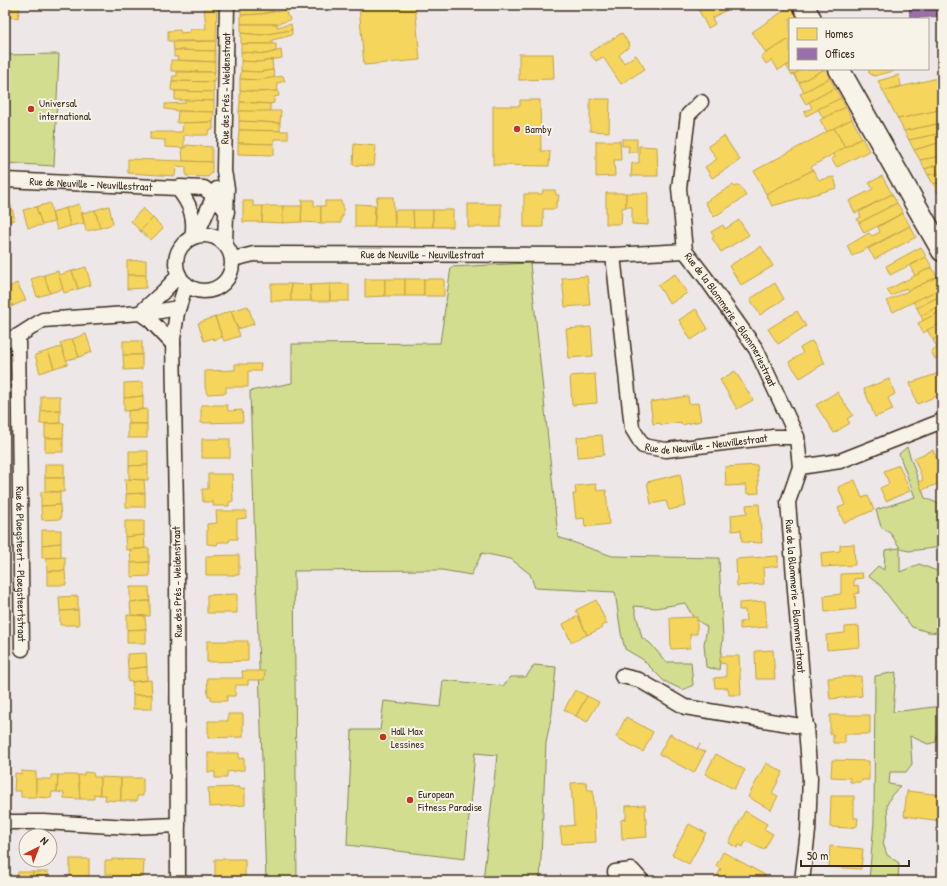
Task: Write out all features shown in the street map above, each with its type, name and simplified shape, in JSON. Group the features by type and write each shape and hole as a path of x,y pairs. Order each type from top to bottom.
{"street":[{"name":"Rue des Prés - Weidenstraat","path":"225,244 227,212 227,188 224,172 227,5"},
{"path":"803,5 810,18"},
{"path":"840,70 942,251"},
{"name":"Rue de la Blommerie - Blommeriestraat","path":"701,102 688,115 679,188 685,251 756,349 797,437 800,467"},
{"name":"Rue des Prés - Weidenstraat","path":"178,881 177,566 173,344 182,280 176,268 178,253 181,247 194,237 224,172"},
{"name":"Rue de Neuville - Neuvillestraat","path":"5,180 204,188 214,196 227,212"},
{"path":"173,344 150,320 140,313 163,292 182,280 193,289 201,292 218,288 225,283 233,268 233,259 230,251 220,239 208,235 194,237 192,213 185,197 177,188"},
{"name":"Rue de Neuville - Neuvillestraat","path":"233,259 254,254 613,255 685,251"},
{"name":"Rue de Neuville - Neuvillestraat","path":"613,255 632,428 642,446 666,450 773,437 797,437"},
{"name":"Rue de Ploegsteert - Ploegsteertstraat","path":"22,649 11,338 43,320 140,313 178,308"},
{"path":"800,467 840,461 942,421"},
{"name":"Rue de la Blommerie - Blommeristraat","path":"800,467 788,502 810,778 808,831 802,881"},
{"path":"622,676 639,680 685,707 806,727"},
{"path":"5,822 44,822 128,827 178,826"},
{"path":"615,872 632,870 642,881"}],"green space":[{"name":"Universal international","path":"59,54 54,166 5,163 5,55"},
{"path":"530,263 558,537 612,556 719,558 723,638 719,670 706,667 704,644 707,627 693,617 685,603 656,608 634,606 642,638 650,643 666,662 691,662 693,685 683,690 664,681 642,659 625,649 615,592 535,588 530,574 511,559 482,553 471,575 442,570 294,571 297,881 266,881 250,391 292,383 292,344 440,343 451,267"},
{"path":"907,447 925,498 942,505 942,547 909,551 900,549 900,572 919,564 942,573 942,633 928,632 912,627 880,585 868,576 878,566 884,570 885,550 900,548 891,534 881,527 876,510 915,497 899,454"},
{"name":"European Fitness Paradise","path":"534,665 556,667 552,713 546,743 540,881 483,881 497,755 475,753 465,859 347,845 352,730 380,730 384,701 440,707 443,680 503,686 511,677 526,677"},
{"path":"896,672 893,712 942,706 936,742 928,744 910,736 912,764 906,772 890,772 889,784 900,786 891,796 887,805 888,824 883,843 887,855 899,863 898,881 869,881 874,821 875,676"}],"building: Homes":[{"path":"7,5 20,5 18,18 9,17 11,7"},
{"path":"29,5 49,5 49,6 30,7"},
{"path":"204,5 217,5 216,41 168,41 168,31 180,30 181,33 190,32 190,29 206,29"},
{"path":"282,5 274,7 274,11 261,14 241,15 241,6"},
{"path":"359,5 415,5 420,60 364,65"},
{"path":"448,5 464,5 449,8"},
{"path":"696,5 735,5 712,18 715,24 708,28"},
{"path":"791,6 797,18 789,18 789,40 766,53 752,32"},
{"path":"286,10 287,16 290,20 277,24 241,24 241,15 261,14"},
{"path":"241,24 277,24 277,27 291,24 292,30 261,35 241,33"},
{"path":"292,30 292,34 289,36 272,40 272,44 241,44 241,33 261,35"},
{"path":"622,33 630,46 619,55 624,63 636,55 645,69 621,84 603,57 596,61 589,53"},
{"path":"789,40 789,64 778,70 772,60 766,64 761,56"},
{"path":"216,41 215,51 174,50 173,42"},
{"path":"241,44 276,44 276,51 266,54 241,52"},
{"path":"174,50 215,51 215,62 177,60 178,57 174,57"},
{"path":"281,50 282,58 260,62 241,61 241,52 266,54"},
{"path":"519,54 553,54 554,79 519,80"},
{"path":"171,60 215,62 215,72 171,71"},
{"path":"272,60 273,70 259,72 241,71 241,61 260,62"},
{"path":"789,64 789,70 801,70 792,75 786,66"},
{"path":"273,70 275,78 258,80 240,79 241,71 259,72"},
{"path":"801,70 823,70 799,83 794,74"},
{"path":"823,70 826,70 830,78 804,92 799,83"},
{"path":"869,70 894,71 874,76 869,73"},
{"path":"177,72 215,72 214,82 172,81 173,76 177,76"},
{"path":"899,75 901,86 883,91 878,81"},
{"path":"283,76 285,81 277,83 278,91 257,92 240,90 240,79 258,80"},
{"path":"942,77 942,110 898,119 883,91"},
{"path":"830,78 835,88 806,104 800,94"},
{"path":"172,81 214,82 214,92 171,90"},
{"path":"835,88 841,98 806,116 804,112 812,108 809,102"},
{"path":"240,90 257,92 278,91 279,96 274,97 274,103 270,104 240,102"},
{"path":"175,91 214,92 214,101 175,100"},
{"path":"841,98 846,107 823,118 818,109"},
{"path":"590,99 610,99 609,132 590,131"},
{"path":"185,100 214,101 214,112 178,111 165,109 165,104 185,103"},
{"name":"Bamby","path":"520,100 540,100 541,151 550,151 549,166 493,165 493,106 520,106"},
{"path":"240,102 270,104 270,112 239,111"},
{"path":"846,107 852,119 827,132 820,120"},
{"path":"939,110 941,117 942,116 942,123 904,131 898,119"},
{"path":"178,111 214,112 213,122 177,123"},
{"path":"239,111 281,111 280,123 239,121"},
{"path":"852,119 862,138 845,147 834,128"},
{"path":"239,121 280,123 280,131 239,130"},
{"path":"213,122 213,130 209,130 208,135 184,135 184,147 182,148 165,147 165,140 150,139 150,132 182,132 183,123"},
{"path":"942,123 942,133 909,140 904,131"},
{"path":"834,128 845,147 811,167 813,170 766,194 754,171"},
{"path":"239,130 288,131 288,139 274,139 274,144 238,143"},
{"path":"942,133 942,143 914,150 909,140"},
{"path":"724,136 740,160 712,178 705,167 717,159 708,146"},
{"path":"862,138 869,151 837,167 831,159 835,157 833,154"},
{"path":"622,139 637,139 637,152 628,152 629,146 622,146"},
{"path":"596,141 620,141 621,160 614,160 615,176 596,177"},
{"path":"238,143 274,144 274,155 238,154"},
{"path":"942,143 942,156 920,160 914,150 935,144"},
{"path":"354,144 376,146 374,166 353,165"},
{"path":"186,145 212,147 212,162 183,161 182,148 186,147"},
{"path":"639,146 657,147 658,176 631,176 632,163 639,163"},
{"path":"942,156 942,163 925,169 920,160"},
{"path":"128,159 212,162 212,173 208,177 186,176 186,167 176,166 175,176 128,173"},
{"path":"942,163 942,173 928,175 925,169"},
{"path":"813,170 819,180 834,177 837,188 772,206 766,194"},
{"path":"942,173 942,182 933,184 928,175"},
{"path":"882,176 892,194 855,213 849,201 873,189 869,183"},
{"path":"942,182 942,192 938,193 933,184"},
{"path":"733,185 735,187 739,185 746,196 714,217 705,202"},
{"path":"543,190 555,190 556,195 559,195 558,202 556,202 556,209 543,209 543,227 524,227 524,194 542,194"},
{"path":"606,193 626,193 626,207 622,208 621,224 606,224"},
{"path":"626,193 648,193 648,225 632,224 632,207 626,207"},
{"path":"892,194 897,203 859,223 857,219 861,217 859,212"},
{"path":"377,197 393,197 395,227 374,227"},
{"path":"302,200 314,200 314,206 321,206 321,223 301,222"},
{"path":"243,201 253,201 253,206 263,206 262,222 243,222"},
{"path":"325,201 341,201 341,204 343,204 343,217 341,217 341,223 321,223 321,206 325,206"},
{"path":"10,202 15,220 5,222 5,203"},
{"path":"50,203 54,222 42,225 36,207"},
{"path":"897,203 903,213 864,233 859,223"},
{"path":"79,204 84,223 70,226 66,208"},
{"path":"355,204 375,205 374,227 355,227"},
{"path":"468,204 501,204 501,227 468,227"},
{"path":"109,206 113,224 100,228 95,210"},
{"path":"263,206 283,206 283,223 262,222"},
{"path":"283,206 302,206 301,222 283,223"},
{"path":"36,207 42,225 28,228 23,210"},
{"path":"66,208 70,226 57,230 52,212"},
{"path":"143,208 153,218 140,231 131,221"},
{"path":"95,210 100,228 86,231 82,213"},
{"path":"395,210 413,210 414,227 395,227"},
{"path":"413,210 433,210 433,227 414,227"},
{"path":"433,210 453,210 453,227 433,227"},
{"path":"903,213 910,226 852,256 847,246 869,233 872,236 880,232 878,227"},
{"path":"153,218 163,228 151,240 140,231"},
{"path":"739,220 749,235 721,252 712,238 714,236 711,232 723,225 725,229"},
{"path":"910,226 916,237 875,259 868,249"},
{"path":"761,246 773,266 741,285 729,266"},
{"path":"921,247 926,257 890,275 886,266"},
{"path":"926,257 932,267 915,276 910,266"},
{"path":"146,260 146,275 127,275 127,261"},
{"path":"86,267 91,285 78,289 72,271"},
{"path":"932,267 937,277 908,291 906,288 891,296 887,290"},
{"path":"58,271 63,289 50,293 44,275"},
{"path":"72,271 78,289 64,293 59,275"},
{"path":"675,274 687,293 670,304 658,285"},
{"path":"44,275 50,293 37,297 31,279"},
{"path":"127,275 146,275 146,288 127,289"},
{"path":"587,276 590,305 565,307 562,278"},
{"path":"937,277 942,288 893,312 887,301"},
{"path":"365,279 385,279 385,296 365,297"},
{"path":"385,279 405,279 405,296 385,296"},
{"path":"405,279 424,279 424,296 405,296"},
{"path":"424,279 444,279 444,296 424,296"},
{"path":"17,283 26,300 13,306 5,292 5,289"},
{"path":"775,283 784,299 760,315 750,299"},
{"path":"271,284 291,284 291,301 271,301"},
{"path":"291,284 310,285 311,301 291,301"},
{"path":"330,284 330,301 311,301 310,285"},
{"path":"330,284 349,284 349,301 330,301"},
{"path":"942,288 942,295 917,308 913,302"},
{"path":"5,292 13,306 5,310"},
{"path":"942,295 942,304 921,316 917,308"},
{"path":"942,304 942,311 923,321 921,316"},
{"path":"248,306 254,324 238,329 231,311"},
{"path":"696,309 708,329 691,340 679,320"},
{"path":"231,311 240,336 224,341 215,317"},
{"path":"797,311 806,326 778,344 768,329"},
{"path":"942,311 942,323 923,333 918,323"},
{"path":"215,317 222,337 204,341 198,323"},
{"path":"942,323 942,334 933,340 927,330"},
{"path":"591,327 593,356 569,358 566,329"},
{"path":"86,334 92,352 79,357 72,339"},
{"path":"942,334 942,345 937,348 933,340"},
{"path":"72,339 79,357 66,360 60,343"},
{"path":"123,341 142,341 142,355 123,355"},
{"path":"812,341 825,363 800,378 789,362 803,353 800,348"},
{"path":"942,345 942,356 935,359 931,351"},
{"path":"61,347 68,364 54,368 48,351"},
{"path":"48,351 54,368 40,373 35,355"},
{"path":"123,355 142,355 142,369 124,370"},
{"path":"235,364 261,364 260,371 248,371 248,387 226,387 226,393 207,394 205,387 205,371 235,370"},
{"path":"735,371 753,400 737,409 720,380"},
{"path":"942,372 942,397 940,395 917,404 910,383"},
{"path":"595,374 597,403 572,405 570,376"},
{"path":"889,379 895,394 888,398 893,410 875,417 864,389"},
{"path":"143,382 143,396 124,398 124,383"},
{"path":"837,392 853,415 847,419 850,423 834,433 816,405"},
{"path":"41,396 60,396 60,410 41,411"},
{"path":"143,396 143,409 124,411 124,398"},
{"path":"688,396 689,404 698,403 701,421 681,425 681,422 661,425 660,423 653,424 650,402"},
{"path":"201,405 227,405 228,411 242,410 243,422 201,423"},
{"path":"147,409 147,424 128,424 128,411"},
{"path":"60,410 60,423 40,424 41,411"},
{"path":"64,423 63,438 45,438 45,424"},
{"path":"128,424 147,424 147,438 128,438"},
{"path":"602,435 604,455 578,457 577,437"},
{"path":"45,438 63,438 63,452 45,452"},
{"path":"202,439 230,439 230,458 202,458"},
{"path":"933,450 942,472 942,486 940,483 922,490 919,482 923,480 914,458"},
{"path":"129,451 148,451 148,465 129,466"},
{"path":"45,464 64,464 64,478 45,478"},
{"path":"148,465 148,480 129,479 129,466"},
{"path":"757,465 759,493 747,494 746,485 726,486 725,467"},
{"path":"899,465 910,491 886,501 880,488 889,484 884,471"},
{"path":"208,474 232,474 233,501 229,502 229,506 213,506 213,502 203,502 202,489 208,489"},
{"path":"680,474 686,506 669,510 666,501 651,504 647,482"},
{"path":"45,478 64,478 64,492 45,491"},
{"path":"125,479 144,480 145,493 126,494"},
{"path":"855,480 862,498 868,496 874,510 844,523 838,508 845,505 838,487"},
{"path":"596,484 597,491 606,490 609,524 585,527 584,518 576,519 573,494 576,494 575,486"},
{"path":"41,492 60,492 60,505 41,506"},
{"path":"145,493 145,507 126,507 126,494"},
{"path":"759,504 762,543 742,542 741,530 732,531 731,515 747,513 746,505"},
{"path":"60,505 61,519 42,520 41,506"},
{"path":"216,511 246,511 246,518 237,519 237,539 230,539 229,542 218,542 217,545 207,544 207,524 217,523"},
{"path":"125,521 144,521 144,535 125,537"},
{"path":"42,530 61,530 61,543 42,545"},
{"path":"144,535 145,548 126,550 125,537"},
{"path":"61,543 61,557 42,558 42,545"},
{"path":"854,544 855,565 822,567 821,553 840,551 840,545"},
{"path":"149,548 149,562 131,563 130,550"},
{"path":"239,555 239,575 206,575 206,556"},
{"path":"778,556 778,566 763,568 764,584 737,586 736,559"},
{"path":"65,557 65,571 47,571 46,558"},
{"path":"149,562 150,576 131,577 131,563"},
{"path":"47,571 65,571 66,585 47,585"},
{"path":"862,573 863,578 854,579 854,586 858,585 859,593 855,594 856,609 825,612 824,596 841,594 841,574"},
{"path":"130,587 149,587 150,601 130,602"},
{"path":"237,594 237,613 207,613 207,595"},
{"path":"78,596 78,610 60,611 59,597"},
{"path":"596,600 607,624 587,635 576,610"},
{"path":"150,601 150,616 131,615 130,602"},
{"path":"765,601 767,627 740,629 740,622 746,621 745,610 739,610 739,603"},
{"path":"78,610 79,625 60,625 60,611"},
{"path":"127,615 145,616 146,629 127,630"},
{"path":"578,616 587,635 571,642 563,624"},
{"path":"697,617 697,634 690,634 690,648 671,649 670,618"},
{"path":"859,626 860,647 827,650 826,635 845,633 845,627"},
{"path":"146,629 146,643 127,643 127,630"},
{"path":"207,641 248,641 248,661 207,662"},
{"path":"773,650 775,679 756,679 755,651"},
{"path":"146,653 147,667 128,669 127,654"},
{"path":"720,656 739,656 741,695 729,695 728,688 715,688 714,678 726,677 726,664 720,663"},
{"path":"147,667 147,680 128,682 128,669"},
{"path":"242,671 265,671 264,680 248,680 248,685 236,685 235,696 227,696 227,701 211,701 211,696 208,696 207,678 243,678"},
{"path":"861,676 862,696 830,699 828,678"},
{"path":"151,680 152,695 133,695 132,682"},
{"path":"575,690 587,696 576,716 564,710"},
{"path":"133,695 152,695 152,709 133,709"},
{"path":"587,696 599,702 587,722 576,716"},
{"path":"228,714 243,714 243,737 208,738 208,721 228,721"},
{"path":"830,715 870,715 870,734 845,734 845,743 833,743 833,734 830,734"},
{"path":"626,717 653,732 643,752 616,737"},
{"path":"670,734 705,752 694,773 659,754"},
{"path":"208,753 239,753 239,759 244,758 244,770 227,772 227,778 215,778 215,772 208,772"},
{"path":"716,754 745,770 734,789 705,774"},
{"path":"832,760 869,761 869,780 850,782 850,778 831,777"},
{"path":"766,763 783,772 772,793 778,796 771,810 748,797"},
{"path":"21,771 36,772 36,797 21,797 21,791 14,791 15,773 22,774"},
{"path":"84,772 93,773 94,777 100,777 100,795 94,794 94,799 80,799 78,775 84,775"},
{"path":"51,775 58,775 57,792 52,792 51,798 36,797 36,779 51,779"},
{"path":"58,775 78,775 80,799 64,798 64,793 57,792"},
{"path":"100,777 121,778 121,801 105,800 106,795 100,795"},
{"path":"121,778 143,778 143,796 137,796 137,801 121,801"},
{"path":"586,782 588,790 593,790 596,842 562,844 560,827 574,825 571,783"},
{"path":"239,787 240,789 245,788 245,805 209,807 208,788"},
{"path":"907,791 942,795 942,821 904,816"},
{"path":"831,796 854,796 854,818 858,818 857,826 850,828 830,827"},
{"path":"645,805 647,837 622,839 621,820 626,819 626,806"},
{"path":"745,811 767,824 764,829 773,834 764,850 746,841 743,847 739,845 737,848 729,843"},
{"path":"689,824 706,833 689,864 672,855"},
{"path":"830,846 863,849 861,869 829,867"},
{"path":"723,852 765,875 762,881 743,881 737,878 735,881 714,881 721,869 716,866"},
{"path":"70,859 89,859 89,881 70,881"},
{"path":"112,859 144,860 143,878 111,877 111,874 105,874 105,861 112,861"},
{"path":"215,859 245,859 245,881 229,881 229,878 215,878"},
{"path":"18,872 33,872 33,881 11,881 11,877 17,877"},
{"path":"33,872 48,872 48,878 54,878 54,881 33,881"},
{"path":"5,877 11,877 11,881 5,881"}],"building: Offices":[{"path":"909,5 942,5 942,16 910,18"}],"place":[{"name":"Universal international","path":"31,109"},
{"name":"Bamby","path":"517,129"},
{"name":"Hall Max Lessines","path":"383,737"},
{"name":"European Fitness Paradise","path":"410,800"}]}
